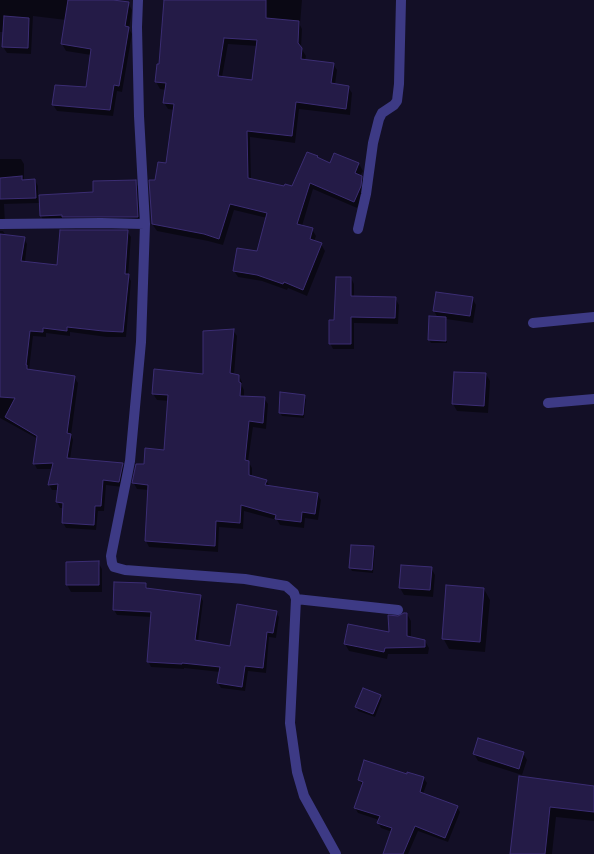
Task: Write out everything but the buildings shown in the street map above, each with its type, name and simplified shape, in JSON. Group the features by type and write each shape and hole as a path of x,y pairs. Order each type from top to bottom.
{"street":[{"path":"138,0 137,28 139,116 145,224 141,342 130,461 111,556 112,562 114,567 125,570 245,579 286,586 294,593 296,599 290,724 296,772 304,796 336,854"},
{"path":"358,229 366,194 373,143 379,118 382,113 394,105 397,101 399,84 401,0"},
{"path":"0,224 145,224"},
{"path":"533,323 594,317"},
{"path":"548,403 594,399"},
{"path":"296,599 398,610"}]}
